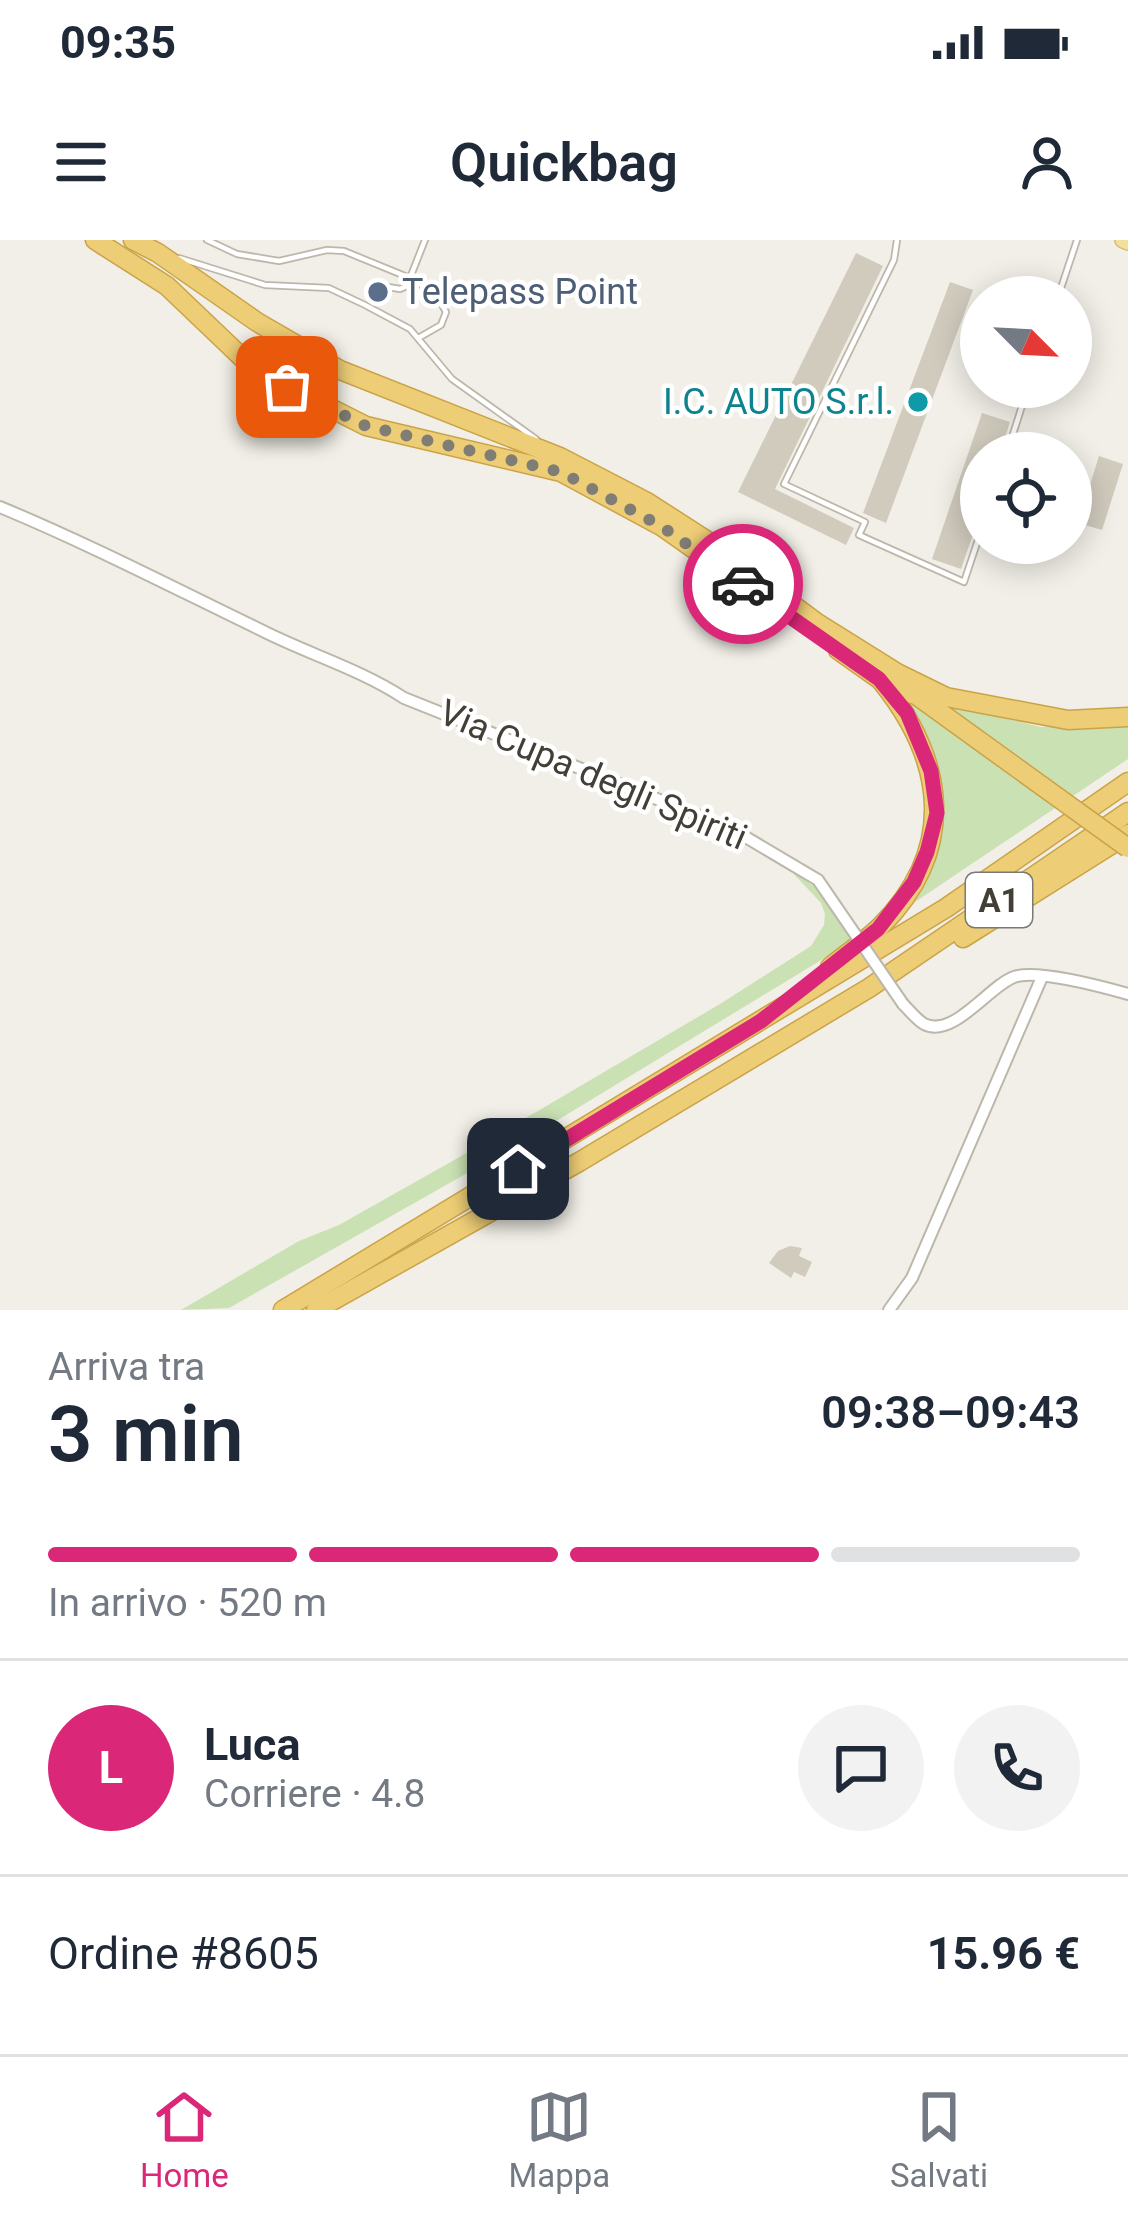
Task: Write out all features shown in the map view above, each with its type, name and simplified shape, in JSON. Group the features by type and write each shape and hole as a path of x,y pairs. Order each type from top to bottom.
{"highway":[{"path":"95,240 167,286 255,370 366,426 561,472 661,526 879,679 916,696"},
{"path":"133,240 340,370 560,457 686,527 1128,848"},
{"path":"853,646 946,697 1068,720 1128,717"},
{"path":"761,1021 878,929 914,882 927,852 937,813 931,771 907,713 879,679"},
{"name":"A1","path":"283,1310 946,908 1128,782"},
{"name":"A1","path":"316,1310 579,1162 869,988 1128,812"},
{"path":"869,988 956,943 1128,834"}],"street":[{"name":"Via Cupa degli Spiriti","path":"0,507 87,543 265,632 382,683 404,698 732,829 818,880 903,1004 923,1024 952,1023 1011,977 1032,974 1128,994"},
{"path":"889,1310 912,1279 1042,977"}],"lane":[{"path":"207,240 237,254 279,261 344,251 413,280 443,301 446,312 441,325 420,337"},
{"path":"382,286 400,289 413,280 425,240"},
{"path":"897,240 894,260 784,484 865,522 859,535 964,582 970,564"},
{"path":"1065,276 1077,240"},
{"path":"158,253 265,285 329,288 420,337 452,380 560,457"}],"green space":[{"path":"914,702 1049,782 940,703 1041,727 1128,725 1128,759 912,904 937,856 944,805 934,754 911,706"},
{"path":"791,871 822,892 852,938 836,951 515,1146 229,1308 181,1310 299,1241 339,1225 456,1159 811,946 825,914 821,903"}],"building":[{"path":"856,253 883,266 775,489 854,528 846,545 738,492"},
{"name":"I.C. AUTO S.r.l.","path":"950,282 960,285 960,325 886,523 863,513"},
{"path":"982,413 1010,422 1007,432 975,432"},
{"path":"1099,456 1123,464 1102,530 1092,527 1092,478"},
{"path":"960,477 963,564 961,569 932,559"},
{"path":"802,1248 799,1256 812,1262 805,1277 794,1272 791,1278 769,1263 778,1251"}],"way so far":[{"path":"287,387 366,426 561,472 661,526 743,584"}],"place":[{"name":"Telepass Point","path":"378,292"},
{"name":"I.C. AUTO S.r.l.","path":"918,402"}],"route":[{"path":"518,1169 761,1021 878,929 914,882 927,852 937,813 931,771 907,713 879,679 743,584"}]}
